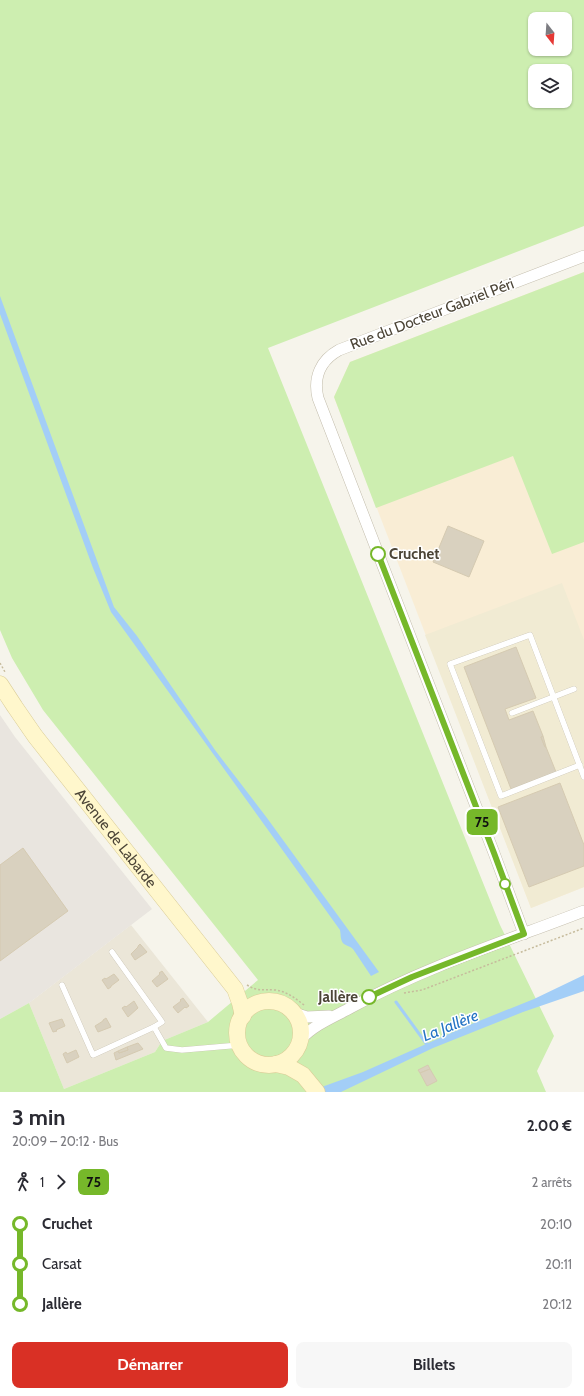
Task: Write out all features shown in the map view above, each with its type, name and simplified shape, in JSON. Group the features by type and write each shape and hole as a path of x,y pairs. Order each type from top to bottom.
{"main road":[{"name":"Avenue de Labarde","path":"4,680 15,707 35,736 240,985 253,999 262,1002"},
{"name":"Avenue de Labarde","path":"240,985 240,1003 243,1016"},
{"path":"300,1042 292,1056 282,1062 270,1065 257,1062 247,1055 240,1045 238,1039 238,1027 243,1016 251,1007 262,1002 276,1002 289,1008 299,1009 303,1075"},
{"path":"276,1064 289,1067 303,1075 316,1090"}],"street":[{"name":"Rue du Docteur Gabriel Péri","path":"524,934 320,404 316,391 317,377 322,364 332,354 339,350 584,256"},
{"path":"300,1042 313,1028 382,990 584,911"},
{"path":"299,1009 306,1017 339,1014"}],"lane":[{"path":"580,765 501,796 450,664 530,635 553,697 580,765 584,777"},
{"path":"512,713 574,689"},
{"path":"62,985 93,1055 162,1022 112,952"},
{"path":"154,1027 166,1048 182,1050 240,1045"}],"path":[{"path":"0,663 4,680"},
{"path":"403,994 422,990 584,928"},
{"path":"240,985 255,990 274,990 289,994 299,1009"}],"shaded area":[{"path":"584,272 584,887 531,908 334,397 350,362"},
{"path":"562,583 584,640 584,887 531,908 425,635"},
{"path":"0,715 15,737 152,909 29,1003 0,1019"},
{"path":"131,925 208,1022 162,1041 155,1052 64,1089 29,1003"}],"green space":[{"path":"0,0 584,0 584,226 268,348 500,925 554,1036 537,1071 546,1092 0,1092 0,1019 29,1003 64,1089 155,1052 162,1041 208,1022 258,980 43,710 12,658 0,630"},
{"path":"584,272 584,542 552,554 513,456 376,508 334,397 350,362"}],"water":[{"path":"0,296 114,607 137,636 215,750 267,818 379,972 371,976 353,949 343,943 340,930 111,612 93,568 0,314"},
{"path":"584,975 584,991 523,1012 433,1048 341,1092 308,1092 363,1072 469,1025 534,999"}],"building":[{"path":"448,526 484,541 469,577 433,562"},
{"path":"516,647 536,698 505,709 509,720 533,711 543,736 541,737 556,772 511,789 464,667"},
{"path":"543,736 546,747 541,737"},
{"path":"560,783 584,845 584,866 529,887 498,807"},
{"path":"23,848 68,911 0,961 0,865"},
{"path":"140,944 147,952 135,960 131,954"},
{"path":"162,971 168,979 157,987 152,981"},
{"path":"114,974 119,980 108,989 102,980"},
{"path":"183,998 189,1006 186,1008 185,1007 178,1013 173,1007"},
{"path":"134,1001 138,1008 128,1017 122,1008"},
{"path":"106,1018 111,1027 98,1032 95,1026"},
{"path":"62,1019 65,1026 53,1032 49,1023"},
{"path":"138,1043 143,1049 116,1060 114,1053 128,1050 127,1047"},
{"path":"127,1047 128,1050 119,1053 118,1051"},
{"path":"76,1050 79,1057 67,1063 63,1054"},
{"path":"428,1065 430,1069 420,1073 418,1070"},
{"path":"430,1069 437,1081 427,1086 420,1073"}],"waterway":[{"name":"La Jallère","path":"396,1002 428,1046"}],"bus line":[{"name":"75","path":"369,997 412,977 524,934 378,554"}],"place":[{"name":"Cruchet","path":"378,554"},
{"name":"Jallère","path":"369,997"}]}
